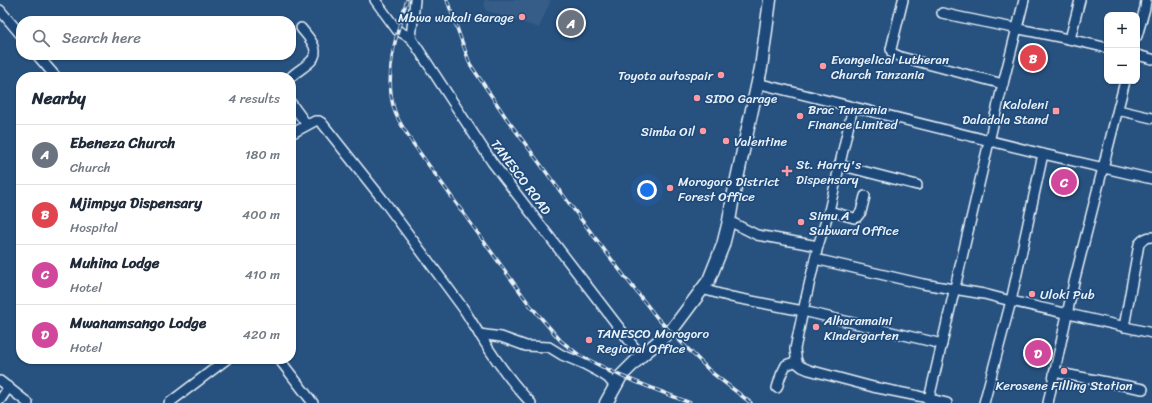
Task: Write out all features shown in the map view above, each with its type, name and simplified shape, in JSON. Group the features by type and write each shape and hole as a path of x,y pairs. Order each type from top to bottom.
{"main road":[{"path":"606,403 621,376 641,356 670,331 686,311 708,280 717,260 723,245 729,221 764,48 770,0"}],"street":[{"path":"375,0 397,30 411,38 415,0"},
{"path":"902,0 891,49 892,53 901,57 1003,84"},
{"path":"929,399 957,275 1024,0"},
{"path":"1070,39 1080,0"},
{"path":"1140,26 1146,0"},
{"path":"0,10 16,29"},
{"path":"942,13 1104,47"},
{"path":"296,73 311,62 315,54 313,44 300,28"},
{"name":"TANESCO ROAD","path":"411,38 492,162 641,356"},
{"path":"1140,56 1152,59"},
{"path":"42,60 52,72"},
{"path":"757,83 1044,154 1152,179"},
{"path":"1048,403 1067,313 1124,84"},
{"path":"853,107 803,311 795,349 797,363 809,370 873,388 947,403"},
{"path":"296,110 307,125"},
{"path":"1118,110 1152,118"},
{"path":"296,131 307,125 319,121 328,131 384,201 425,256 475,325 479,334 507,374 530,403"},
{"path":"984,403 1011,301 1044,154"},
{"path":"840,165 917,185"},
{"path":"828,211 854,218 857,217 861,212 865,196"},
{"path":"729,221 757,235 818,246"},
{"path":"1124,327 1139,244 1148,237 1152,237"},
{"path":"815,259 923,284 984,294 1152,333"},
{"path":"702,289 731,297 803,311 942,344"},
{"path":"479,334 501,337 526,346 549,347 562,355 599,372 608,378 615,386"},
{"path":"777,388 786,365 797,360"},
{"path":"169,403 220,364"},
{"path":"283,364 313,403"},
{"path":"1054,372 1143,389"},
{"path":"0,381 28,403"},
{"path":"0,400 8,388"}],"shaded area":[{"path":"484,0 551,0 539,28 485,10"}],"railway":[{"path":"407,0 395,41 392,56 390,85 395,112 412,142 529,304 561,341 579,355 621,376 690,403"},
{"path":"447,0 470,64 507,119 580,218 658,319 711,372 751,403"}],"place":[{"name":"Mbwa wakali Garage","path":"522,17"},
{"name":"Ebeneza Church","path":"571,23"},
{"name":"Mjimpya Dispensary","path":"1033,58"},
{"name":"Evangelical Lutheran Church Tanzania","path":"823,66"},
{"name":"Toyota autospair","path":"721,75"},
{"name":"SIDO Garage","path":"697,98"},
{"name":"Kaloleni Daladala Stand","path":"1056,111"},
{"name":"Brac Tanzania Finance Limited","path":"800,116"},
{"name":"Simba Oil","path":"703,131"},
{"name":"Valentine","path":"726,141"},
{"name":"St. Harry's Dispensary","path":"787,171"},
{"name":"Muhina Lodge","path":"1064,182"},
{"name":"Morogoro District Forest Office","path":"670,188"},
{"name":"Simu A Subward Office","path":"801,222"},
{"name":"Uloki Pub","path":"1032,294"},
{"name":"Alharamaini Kindergarten","path":"816,327"},
{"name":"TANESCO Morogoro Regional Office","path":"589,340"},
{"name":"Mwanamsango Lodge","path":"1038,353"},
{"name":"Kerosene Filling Station","path":"1064,371"}]}
